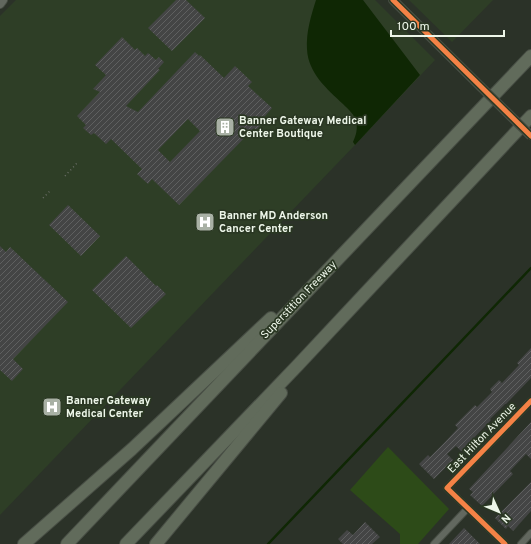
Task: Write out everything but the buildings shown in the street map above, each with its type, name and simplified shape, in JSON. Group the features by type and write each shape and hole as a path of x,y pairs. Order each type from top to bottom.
{"highway":[{"name":"Superstition Freeway","path":"67,544 531,56"},
{"path":"126,544 298,365 531,116"},
{"path":"24,544 132,449 368,227"},
{"path":"156,544 291,381 298,365"}],"street":[{"path":"0,4 3,0"},
{"path":"393,0 531,136"},
{"name":"East Hilton Avenue","path":"468,508 447,488 531,401"},
{"path":"434,544 468,508 505,544"},
{"path":"521,544 531,534"}],"path":[{"path":"65,176 78,162"},
{"path":"43,198 50,191"}],"shaded area":[{"name":"Banner MD Anderson Cancer Center","path":"16,0 375,0 435,60 0,515 0,16"},
{"path":"316,0 363,0 420,75 355,145 353,142 357,127 354,116 319,80 308,58 308,30"},
{"path":"409,0 493,0 452,42"},
{"path":"388,447 449,509 418,544 400,544 400,534 350,490"}],"waterway":[{"path":"268,544 531,268"}],"cycle path":[{"path":"393,0 531,136"},
{"path":"505,544 447,488 531,401"}],"place":[{"name":"Banner Gateway Medical Center Boutique","path":"225,127"},
{"name":"Banner MD Anderson Cancer Center","path":"205,222"},
{"name":"Banner Gateway Medical Center","path":"52,407"}]}
